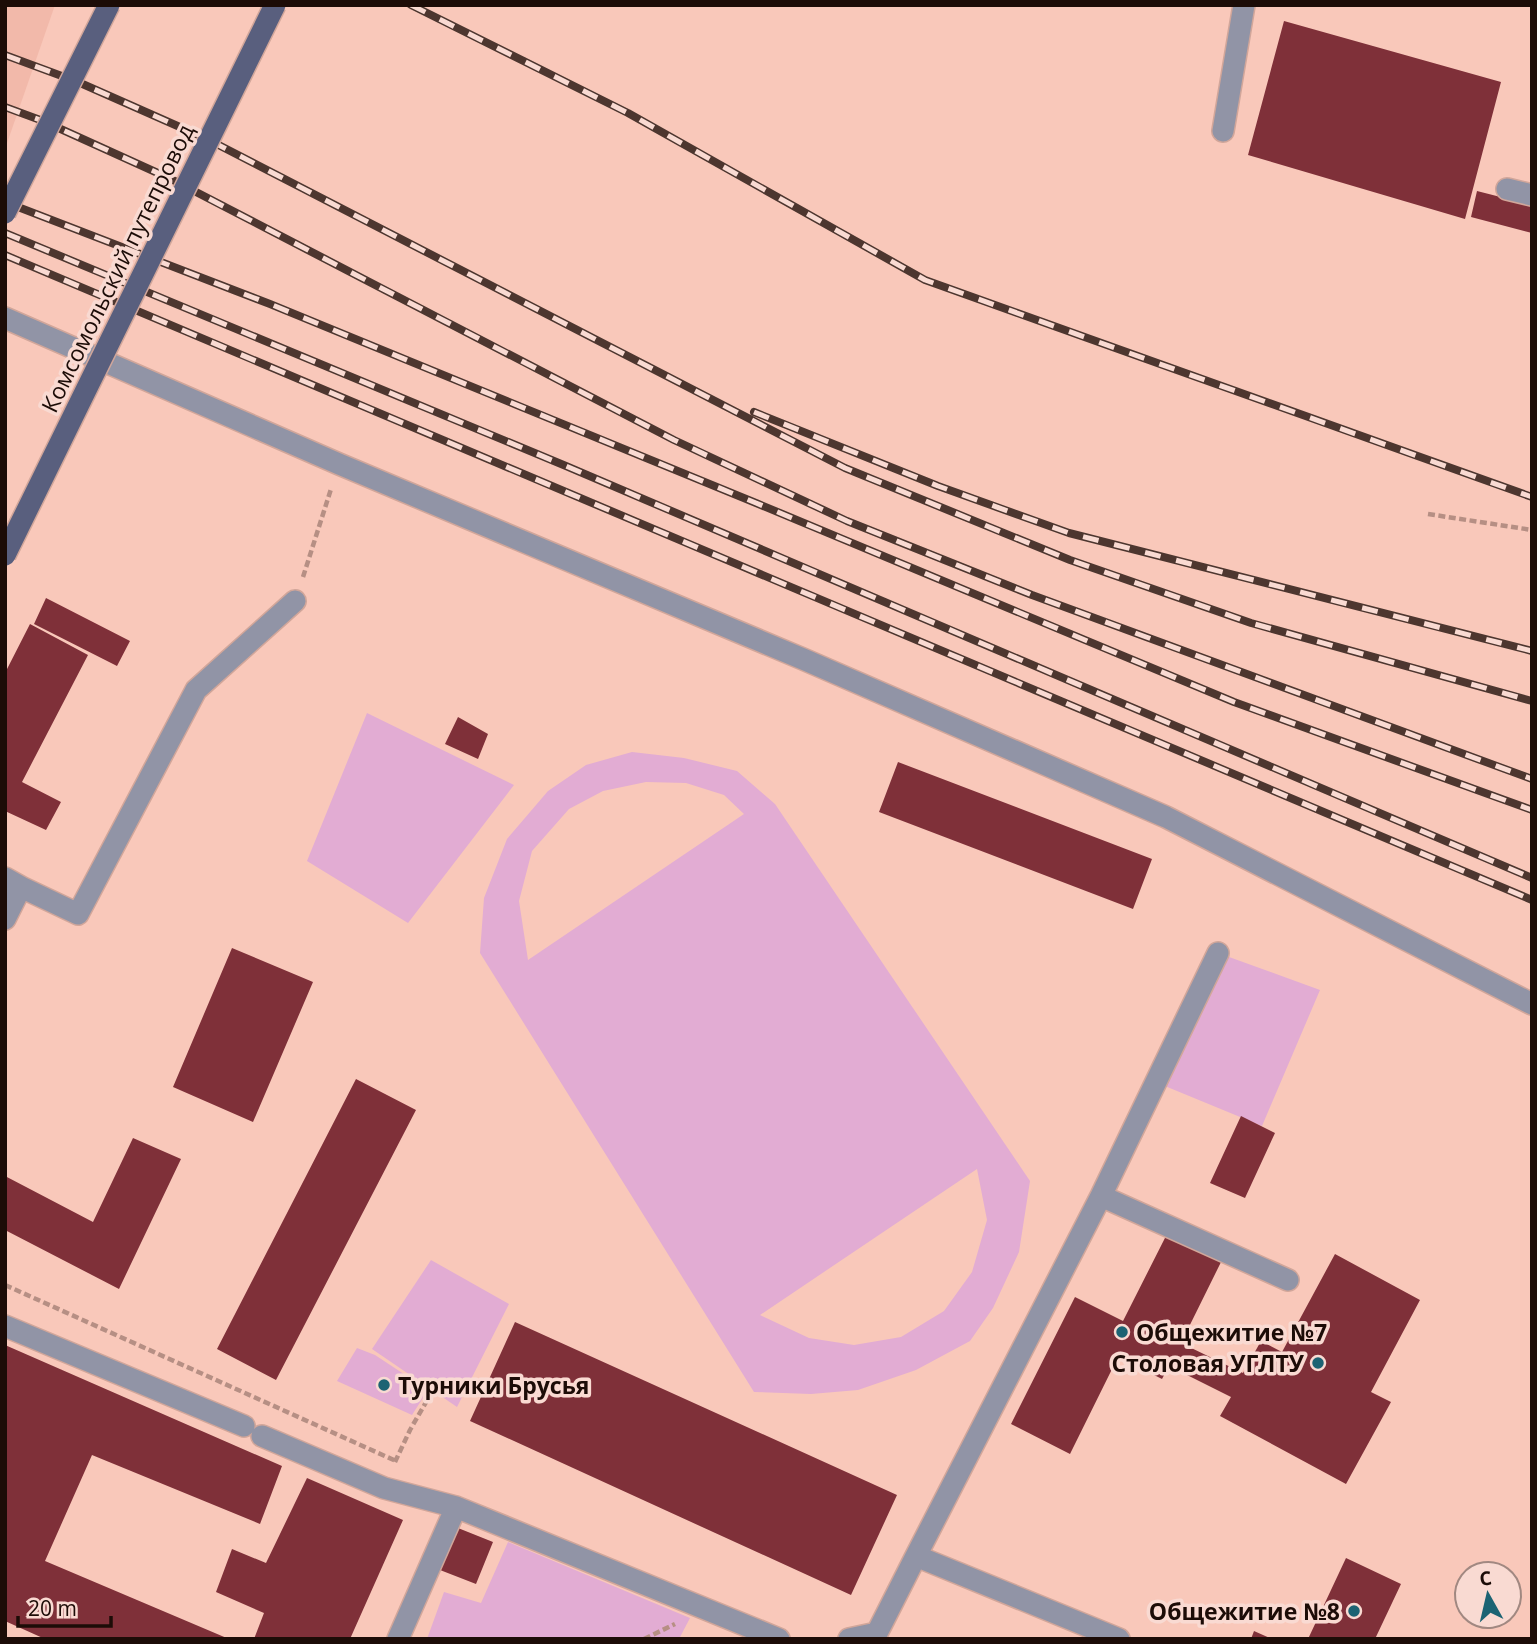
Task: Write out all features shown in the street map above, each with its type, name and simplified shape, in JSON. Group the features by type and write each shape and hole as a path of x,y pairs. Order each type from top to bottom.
{"main road":[{"path":"5,213 109,5"},
{"name":"Комсомольский путепровод","path":"5,555 275,5"}],"lane":[{"path":"1223,131 1244,5"},
{"path":"1507,188 1532,195"},
{"path":"5,318 339,464 803,659 1166,817 1532,1004"},
{"path":"5,919 13,882 78,914 196,690 295,601"},
{"path":"849,1639 883,1636 916,1556 1101,1196 1218,953"},
{"path":"1101,1196 1288,1280"},
{"path":"5,1326 384,1488 456,1507 779,1639"},
{"path":"398,1639 456,1507"},
{"path":"916,1556 1119,1639"}],"path":[{"path":"295,601 339,464"},
{"path":"1428,514 1532,530"},
{"path":"5,1284 396,1461"},
{"path":"384,1488 410,1430 433,1390"}],"shaded area":[{"path":"5,5 55,5 5,149"},
{"path":"367,713 514,785 408,923 307,861"},
{"path":"632,752 684,758 737,771 775,804 1030,1181 1019,1252 993,1308 970,1341 916,1370 858,1390 811,1394 754,1392 480,953 484,898 507,839 548,791 586,765","holes":["646,782 686,783 724,795 744,814 528,960 519,901 532,851 569,809 603,791","977,1169 987,1220 972,1272 944,1311 901,1337 854,1345 809,1338 760,1315"]},
{"path":"1218,953 1320,990 1262,1126 1160,1084"},
{"path":"431,1260 509,1304 457,1407 372,1349"},
{"name":"Турники Брусья","path":"357,1348 375,1355 428,1390 412,1415 337,1381"},
{"path":"508,1542 690,1618 679,1639 427,1639 444,1592 481,1603"}],"building":[{"path":"1284,21 1501,82 1465,219 1248,155"},
{"path":"1477,191 1532,205 1532,233 1471,217"},
{"path":"46,598 130,641 117,666 34,624"},
{"path":"30,624 88,655 22,782 61,802 46,830 5,811 5,673"},
{"path":"458,717 488,734 478,759 445,744"},
{"path":"898,762 1152,859 1133,909 879,812"},
{"path":"232,948 313,982 253,1122 173,1087"},
{"path":"356,1079 416,1110 276,1380 217,1349"},
{"path":"1241,1116 1275,1133 1245,1198 1210,1183"},
{"path":"133,1138 181,1159 119,1289 5,1230 5,1176 93,1222"},
{"path":"1169,1230 1223,1258 1181,1343 1243,1373 1261,1341 1282,1352 1335,1254 1420,1300 1371,1392 1391,1402 1346,1484 1220,1416 1231,1397 1169,1366 1162,1379 1118,1357 1070,1454 1011,1424 1075,1297 1123,1321"},
{"path":"515,1322 897,1495 851,1595 470,1421"},
{"path":"5,1345 282,1466 260,1524 92,1455 45,1561 229,1639 45,1639 5,1621"},
{"path":"307,1478 403,1520 350,1639 254,1639 264,1613 216,1592 232,1549 266,1563"},
{"path":"458,1528 493,1542 476,1584 440,1570"},
{"name":"Общежитие №8","path":"1346,1558 1401,1584 1375,1639 1308,1639"},
{"name":"Общежитие №8","path":"1254,1631 1272,1639 1251,1639"}],"railway":[{"path":"411,5 628,113 925,280 1532,497"},
{"path":"5,55 78,82 207,139 845,468 1070,560 1251,623 1532,701"},
{"path":"5,107 43,121 171,179 674,440 847,521 1032,595 1532,779"},
{"path":"5,202 270,304 1234,702 1532,810"},
{"path":"5,233 566,466 1532,878"},
{"path":"5,255 1532,900"},
{"path":"754,412 938,486 1069,533 1532,651"}],"place":[{"name":"Общежитие №7","path":"1122,1332"},
{"name":"Столовая УГЛТУ","path":"1318,1363"},
{"name":"Турники Брусья","path":"384,1385"},
{"name":"Общежитие №8","path":"1354,1611"}]}
